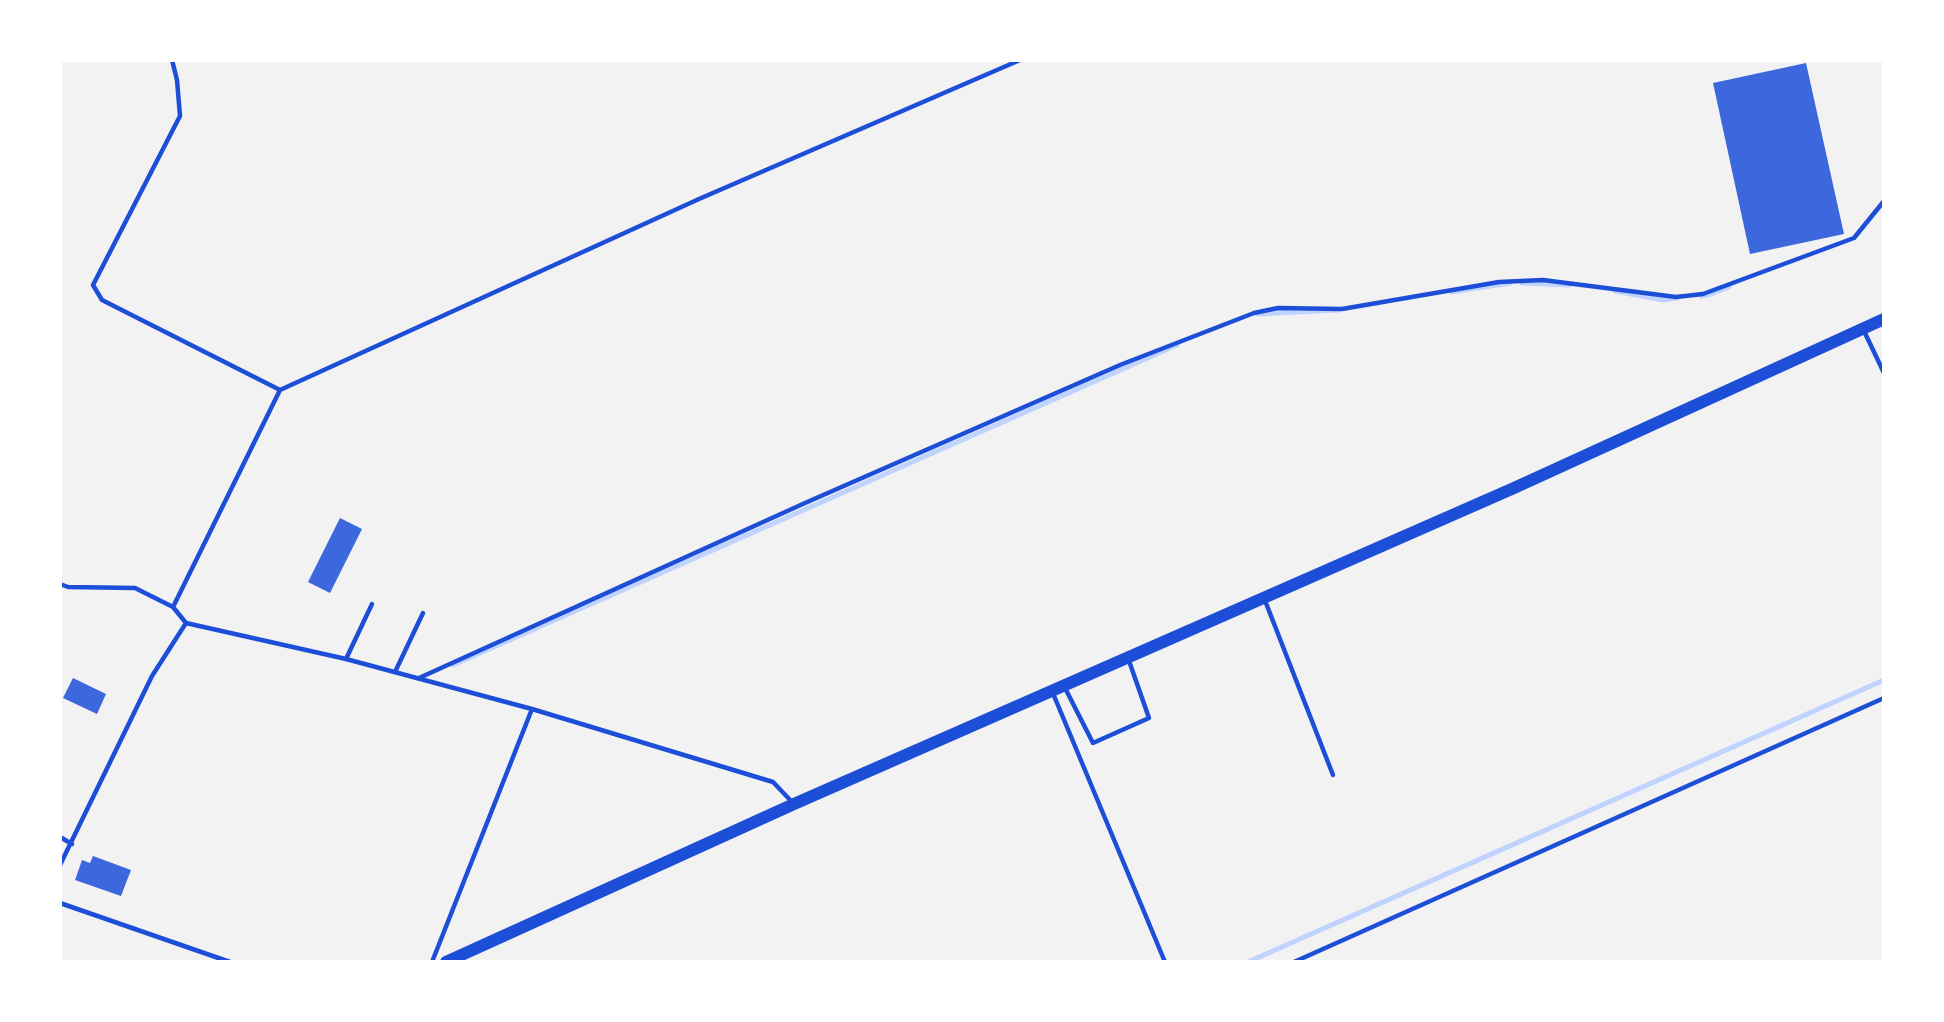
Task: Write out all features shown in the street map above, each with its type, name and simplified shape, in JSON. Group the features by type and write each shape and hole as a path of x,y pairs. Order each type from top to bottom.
{"main road":[{"path":"446,962 794,804 1524,483 1884,319"}],"lane":[{"path":"172,60 177,80 180,116 93,285 102,300 280,390"},
{"path":"173,608 280,390 699,199 1020,60"},
{"path":"419,678 805,503 1109,370 1254,313 1278,308 1342,309 1499,282 1543,280 1676,297 1703,294 1854,238 1884,201"},
{"path":"1863,328 1884,373"},
{"path":"60,584 68,587 135,588 173,608 186,623 346,659 532,709 773,782 794,804"},
{"path":"1264,598 1333,775"},
{"path":"346,659 372,604"},
{"path":"395,672 423,613"},
{"path":"60,865 152,676 186,623"},
{"path":"1058,688 1093,743 1149,718 1128,657"},
{"path":"1058,688 1165,962"},
{"path":"1294,962 1884,698"},
{"path":"432,962 532,709"},
{"path":"60,837 72,844"},
{"path":"60,903 230,962"}],"building":[{"path":"1806,63 1844,234 1750,254 1713,83"},
{"path":"340,518 362,529 330,593 308,582"},
{"path":"73,678 106,694 97,714 63,698"},
{"path":"93,856 131,870 121,896 75,880 82,860 90,863"}],"waterway":[{"path":"1451,292 1510,283"},
{"path":"1522,283 1570,285"},
{"path":"1701,296 1729,287"},
{"path":"1615,291 1663,300 1677,298"},
{"path":"1258,314 1338,310"},
{"path":"453,665 1177,345"},
{"path":"1248,962 1884,680"}]}
